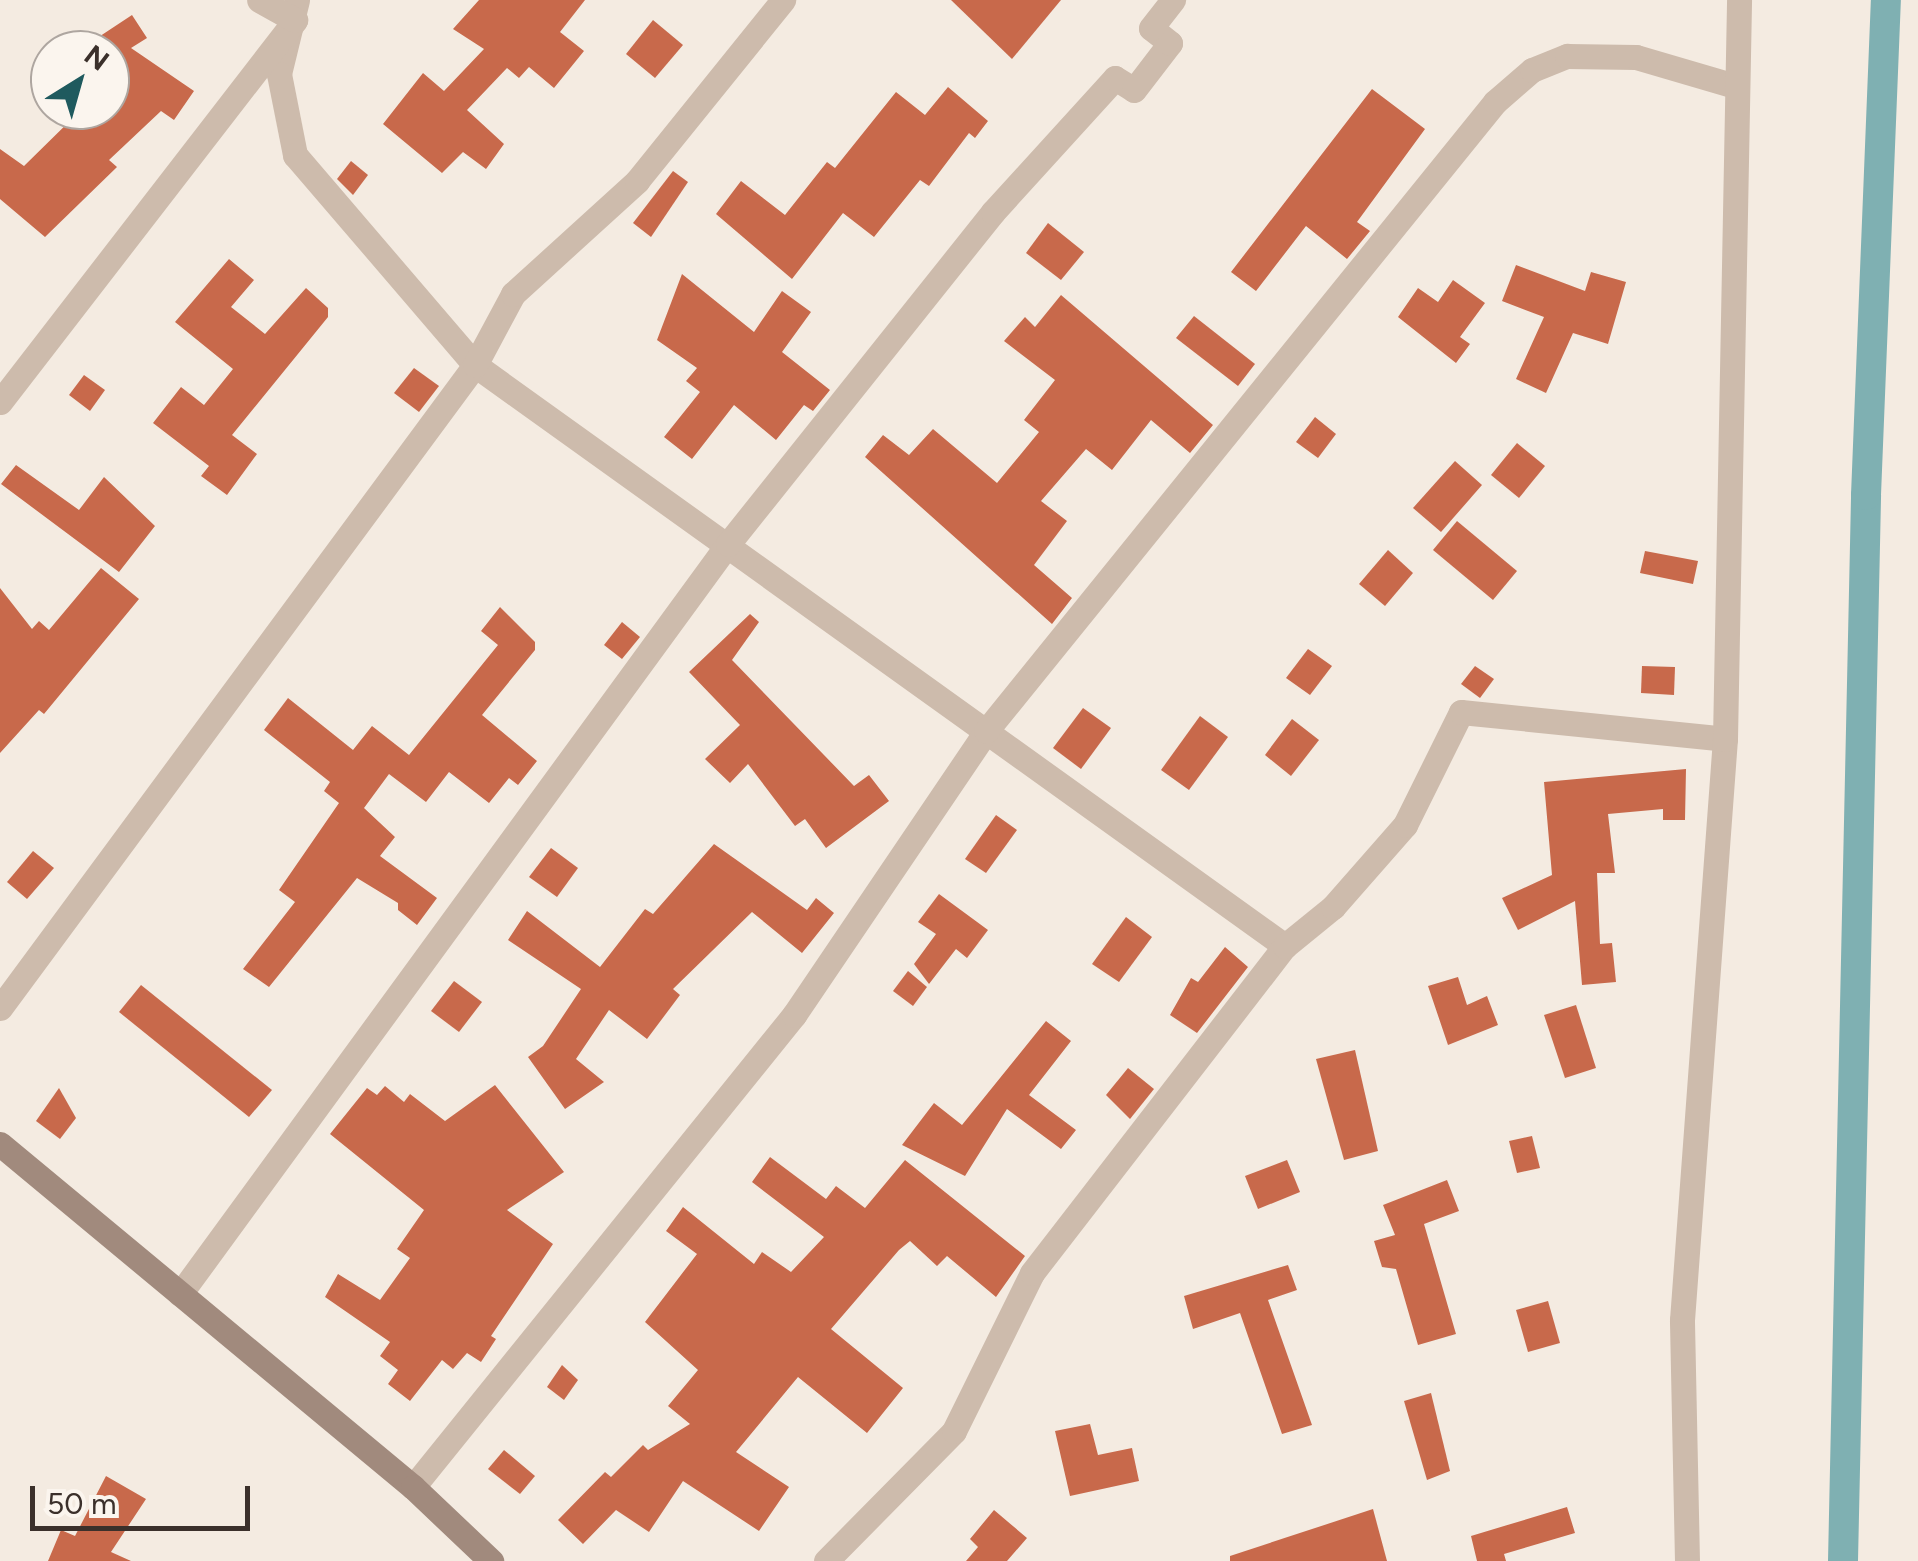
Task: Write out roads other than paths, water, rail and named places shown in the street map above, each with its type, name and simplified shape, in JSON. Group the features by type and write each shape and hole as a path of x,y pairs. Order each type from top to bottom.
{"main road":[{"path":"0,1144 413,1486 491,1561"}],"street":[{"path":"260,0 296,10"},
{"path":"0,1008 475,365 513,294 637,181 783,0"},
{"path":"180,1294 728,544 993,212 1115,78 1134,90 1170,43 1151,28 1173,0"},
{"path":"1687,1561 1682,1320 1724,739 1739,0"},
{"path":"296,10 279,74 294,155 475,365 1285,946"},
{"path":"0,402 296,10"},
{"path":"413,1486 794,1015 986,731 1496,102 1532,70 1567,56 1636,57 1735,86"},
{"path":"826,1561 954,1430 1032,1273 1285,946 1333,907 1404,824 1461,712 1724,739"}],"waterway":[{"path":"1843,1561 1866,495 1886,0"}]}
